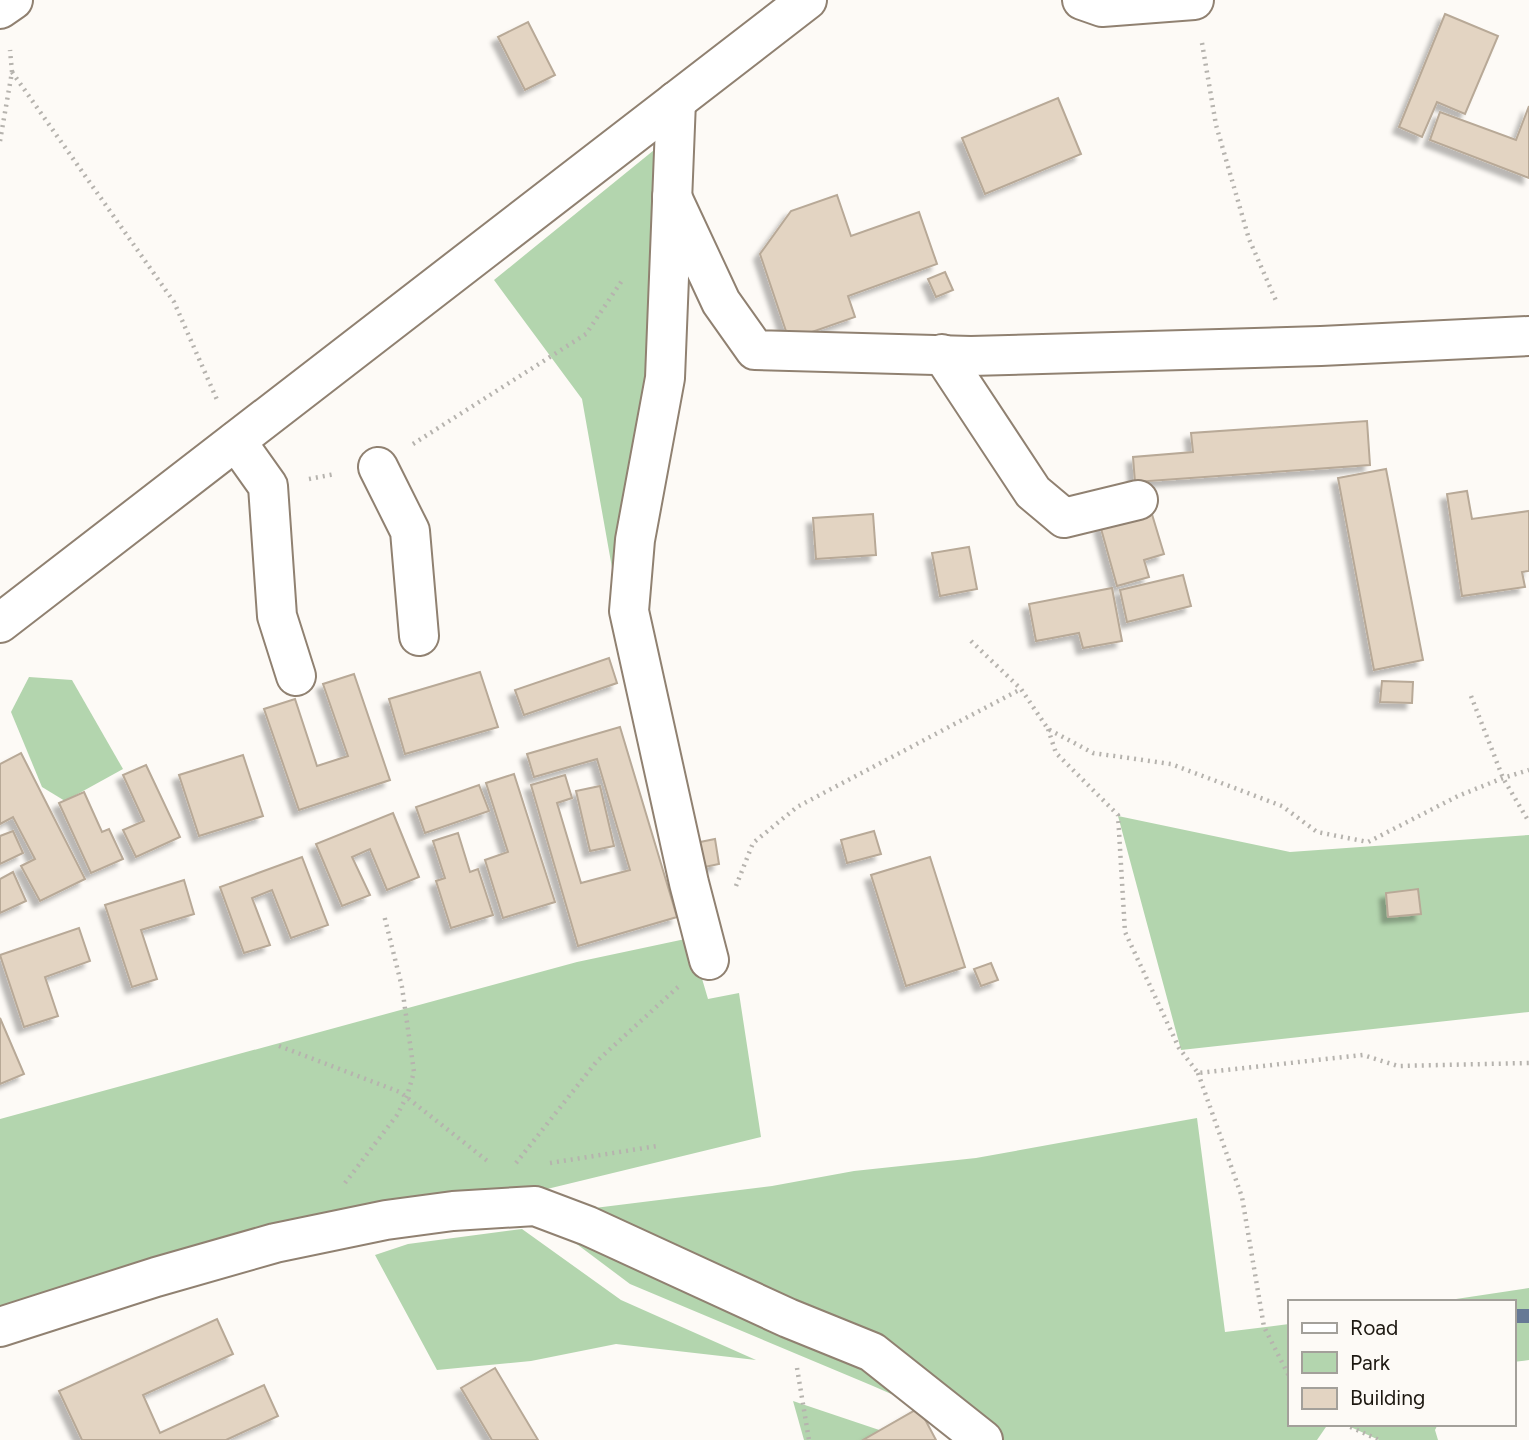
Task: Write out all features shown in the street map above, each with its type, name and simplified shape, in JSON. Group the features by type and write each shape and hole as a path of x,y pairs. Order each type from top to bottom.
{"street":[{"path":"0,623 807,0"},
{"path":"1082,0 1102,7 1194,0"},
{"path":"676,101 665,378 635,540 629,611 689,883 709,960"},
{"path":"672,197 721,302 755,350 971,356 1321,346 1529,336"},
{"path":"942,354 1033,492 1064,518 1138,500"},
{"path":"236,441 268,486 276,616 296,676"},
{"path":"378,467 410,531 419,636"},
{"path":"0,1327 156,1277 275,1243 386,1220 453,1211 535,1206 588,1226 788,1318 872,1352 983,1440"}],"path":[{"path":"1194,0 1216,125 1249,239 1280,310"},
{"path":"0,141 12,72 7,4"},
{"path":"12,72 174,302 236,441"},
{"path":"268,486 378,467 586,334 629,271"},
{"path":"971,641 1021,689 1048,729 1056,753 1118,816 1125,932 1179,1048 1198,1073 1242,1198 1264,1327 1288,1374"},
{"path":"689,883 733,894 753,844 797,807 1021,689"},
{"path":"1471,696 1503,778 1529,822"},
{"path":"1048,729 1093,752 1171,764 1282,806 1317,832 1368,842 1458,796 1529,771"},
{"path":"340,1190 397,1115 407,1097 414,1072 402,986 384,915"},
{"path":"519,1168 511,1168 597,1062 709,960"},
{"path":"279,1046 400,1092 492,1164 501,1166"},
{"path":"1198,1073 1363,1055 1398,1066 1529,1063"},
{"path":"541,1165 657,1146"},
{"path":"788,1318 809,1440"},
{"path":"1348,1426 1380,1440"}],"green space":[{"path":"659,146 651,384 614,579 582,399 494,280"},
{"path":"29,677 72,680 123,769 65,801 42,787 11,712"},
{"path":"1118,816 1290,852 1529,835 1529,1012 1181,1050"},
{"path":"690,938 708,999 739,993 761,1137 0,1322 0,1119 577,962"},
{"path":"1197,1118 1225,1332 1288,1324 1288,1426 1327,1426 1317,1440 996,1440 630,1284 538,1215 772,1186 854,1171 976,1158"},
{"path":"522,1229 621,1300 756,1360 616,1344 531,1361 437,1370 375,1255 408,1244"},
{"path":"1529,1288 1529,1360 1515,1362 1515,1300 1449,1300"},
{"path":"793,1401 909,1440 804,1440"},
{"path":"1348,1426 1437,1426 1435,1430 1438,1440 1379,1440"}],"building":[{"path":"1445,14 1498,36 1465,114 1437,102 1422,137 1399,127"},
{"path":"528,22 555,75 525,90 498,37"},
{"path":"1058,98 1081,154 985,194 962,138"},
{"path":"1529,106 1529,178 1430,140 1440,112 1516,140"},
{"path":"837,195 851,236 919,212 937,264 848,296 855,317 789,340 760,254 791,211"},
{"path":"945,272 953,290 936,297 928,279"},
{"path":"1367,421 1370,465 1135,482 1133,457 1193,452 1191,433"},
{"path":"1386,469 1423,660 1374,670 1338,478"},
{"path":"1467,491 1472,519 1529,511 1529,571 1522,572 1525,587 1462,596 1447,494"},
{"path":"1151,511 1164,554 1144,560 1149,577 1117,586 1100,525"},
{"path":"873,514 876,555 816,559 813,518"},
{"path":"969,547 977,589 940,596 932,553"},
{"path":"1183,575 1191,606 1127,622 1120,590"},
{"path":"1112,588 1122,641 1083,648 1079,633 1036,641 1029,604"},
{"path":"609,658 617,683 524,715 515,690"},
{"path":"480,672 498,727 405,754 389,699"},
{"path":"354,674 390,780 299,810 264,709 295,699 317,766 348,756 323,684"},
{"path":"1382,681 1413,682 1412,703 1380,702"},
{"path":"620,727 677,917 578,946 531,785 565,775 572,798 557,803 581,883 630,870 597,759 534,777 527,754"},
{"path":"21,753 85,879 40,901 21,866 35,859 13,817 0,824 0,764"},
{"path":"243,755 263,816 199,836 179,775"},
{"path":"146,765 180,837 136,857 123,830 144,821 123,775"},
{"path":"514,774 555,902 503,918 485,860 508,852 486,783"},
{"path":"479,785 489,811 425,833 416,807"},
{"path":"600,786 614,846 590,851 576,791"},
{"path":"84,792 102,832 109,829 123,859 91,873 59,803"},
{"path":"393,813 419,877 387,890 370,849 352,857 370,895 342,906 316,844"},
{"path":"13,831 23,853 0,864 0,836"},
{"path":"874,831 881,854 847,863 841,840"},
{"path":"458,833 470,872 478,869 493,915 451,928 436,881 445,878 433,841"},
{"path":"715,839 719,864 695,869 690,844"},
{"path":"302,857 328,925 291,938 272,890 252,898 270,945 244,953 220,887"},
{"path":"930,857 965,967 906,986 871,875"},
{"path":"13,872 26,901 0,913 0,879"},
{"path":"184,880 194,914 141,930 157,979 132,987 105,905"},
{"path":"1418,889 1421,914 1388,917 1386,893"},
{"path":"79,928 90,961 45,977 58,1016 24,1027 0,955"},
{"path":"991,963 998,980 981,986 974,969"},
{"path":"0,1018 24,1074 0,1084"},
{"path":"217,1319 233,1354 143,1395 160,1433 264,1385 278,1416 226,1440 82,1440 59,1391"},
{"path":"495,1368 538,1440 492,1440 461,1388"},
{"path":"919,1408 936,1440 863,1440"}],"waterway":[{"path":"1515,1316 1529,1316"}]}
